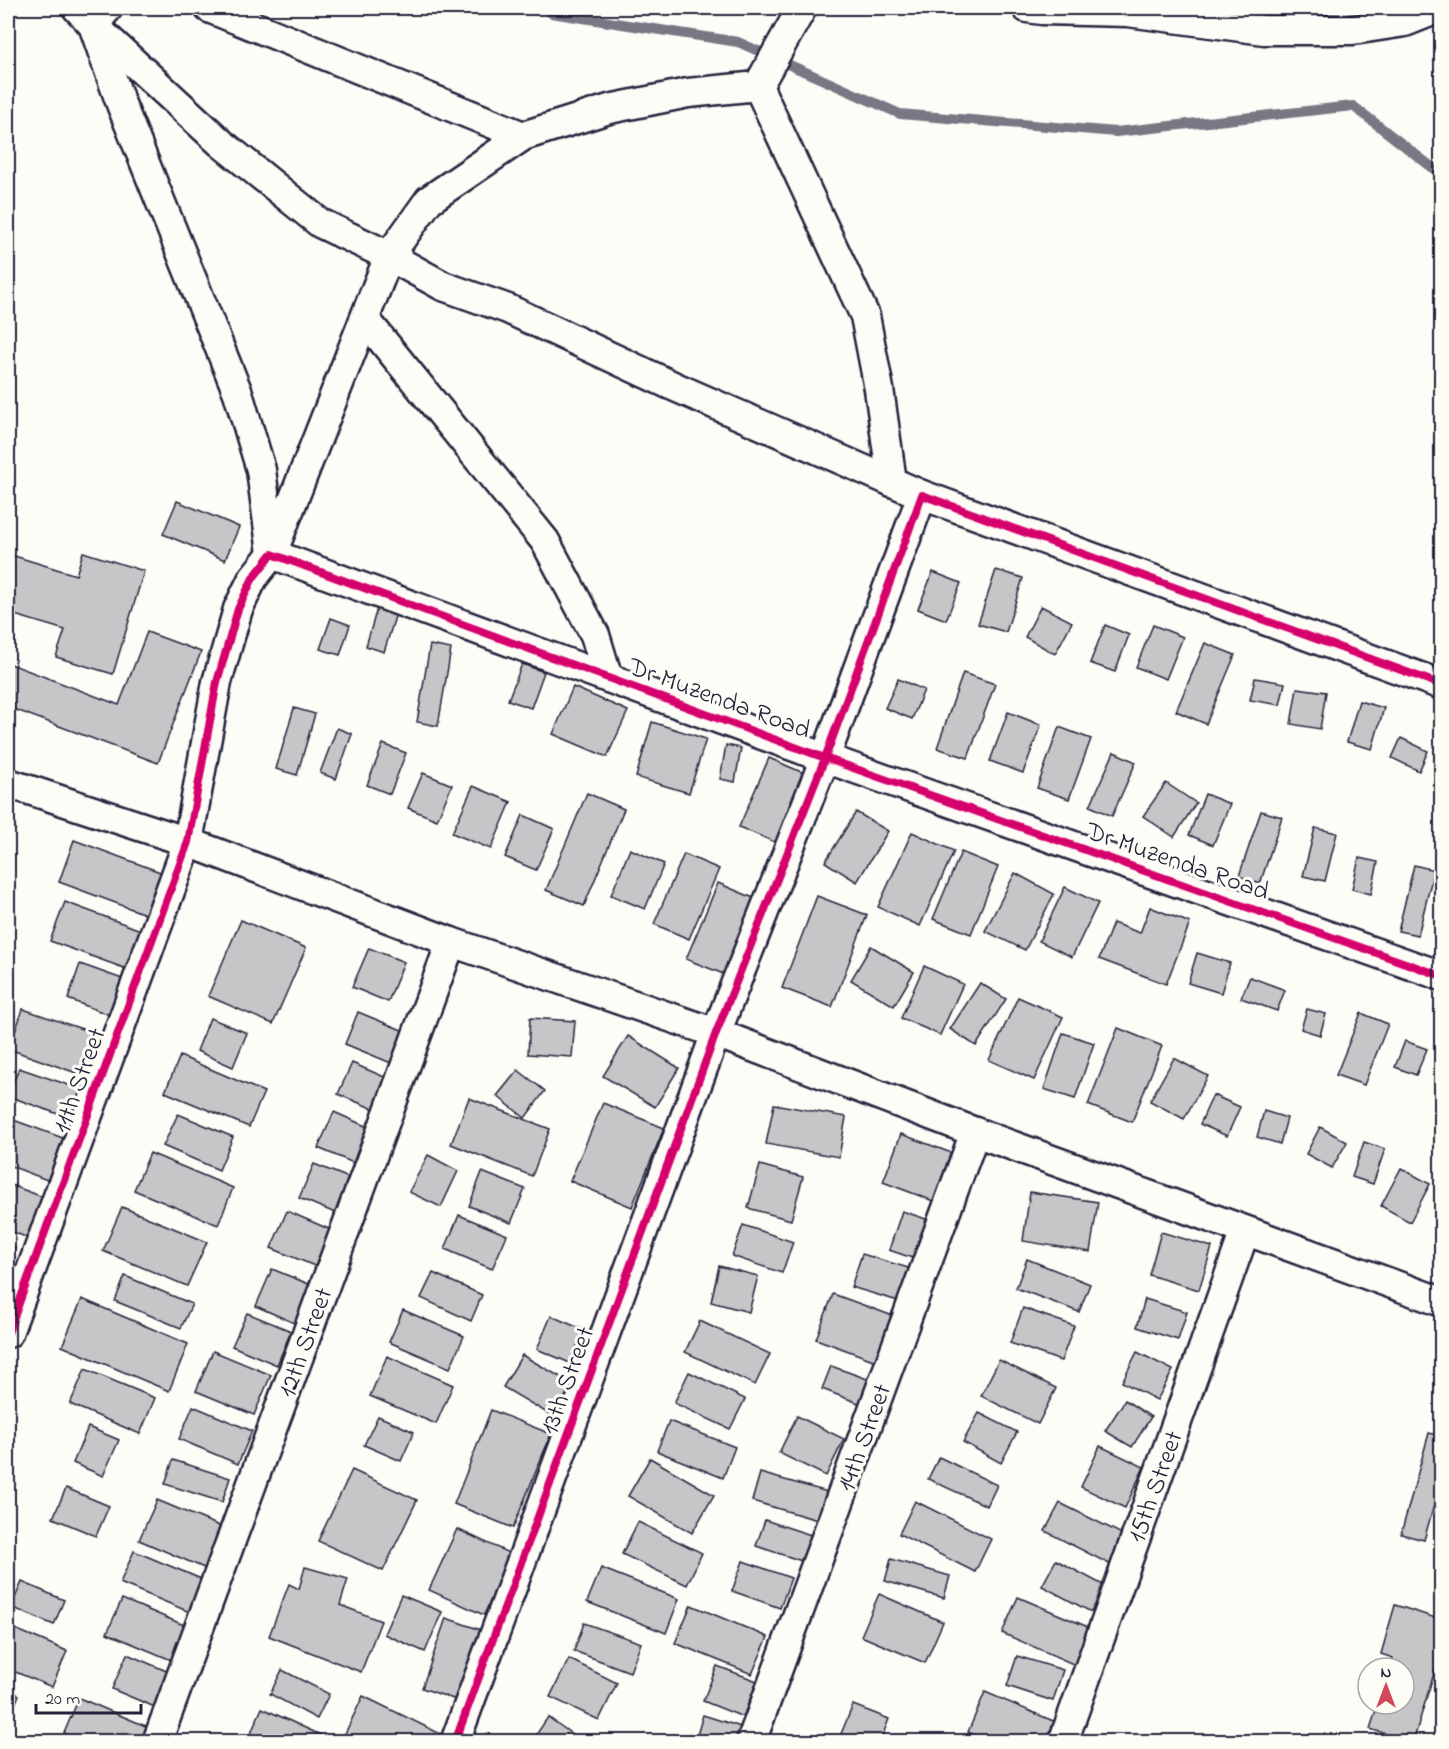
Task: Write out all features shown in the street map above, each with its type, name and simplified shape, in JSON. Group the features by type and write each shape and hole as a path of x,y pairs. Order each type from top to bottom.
{"street":[{"path":"209,8 523,136"},
{"path":"1027,8 1129,10 1264,30 1353,30 1405,22 1440,8"},
{"path":"93,14 221,143 320,224 389,256 443,286 508,309 673,386 922,495 1442,685"},
{"path":"93,14 121,104 238,393 261,470 272,554"},
{"path":"758,86 798,15"},
{"path":"189,842 220,672 238,609 253,578 272,554 389,256 429,200 523,136 609,108 688,93 758,86"},
{"path":"758,86 865,316 879,389 892,482"},
{"path":"364,319 546,541 595,635 608,678"},
{"name":"13th Street","path":"455,1742 716,1033 825,758 922,495"},
{"name":"Dr Muzenda Road","path":"272,554 825,758 1442,976"},
{"path":"8,783 189,842 451,942 716,1033 975,1132 1442,1302"},
{"name":"11th Street","path":"8,1334 189,842"},
{"name":"12th Street","path":"157,1742 451,942"},
{"name":"14th Street","path":"751,1742 975,1132"},
{"name":"15th Street","path":"1063,1742 1245,1232"}],"building":[{"path":"177,501 239,527 225,560 163,534"},
{"path":"83,552 144,571 113,674 56,657 65,630 8,613 8,554 76,575"},
{"path":"996,570 1023,578 1006,632 978,624"},
{"path":"933,572 961,583 946,620 918,609"},
{"path":"380,598 399,604 384,652 366,646"},
{"path":"1041,606 1072,622 1055,654 1025,637"},
{"path":"331,618 350,625 340,655 320,649"},
{"path":"1105,625 1129,635 1115,672 1090,663"},
{"path":"1153,625 1183,637 1166,679 1136,667"},
{"path":"147,632 201,652 158,763 8,707 8,663 119,705"},
{"path":"1205,643 1235,655 1206,724 1176,711"},
{"path":"430,645 451,649 438,726 417,722"},
{"path":"522,664 544,672 531,708 508,700"},
{"path":"963,673 995,684 968,758 937,748"},
{"path":"1255,678 1285,683 1280,705 1250,700"},
{"path":"898,679 924,690 912,719 885,708"},
{"path":"573,687 628,711 607,757 553,734"},
{"path":"1297,688 1326,692 1320,729 1291,724"},
{"path":"1359,701 1384,708 1372,749 1347,742"},
{"path":"294,708 315,714 297,775 276,769"},
{"path":"1008,712 1041,725 1023,773 990,761"},
{"path":"652,722 706,739 689,793 636,777"},
{"path":"1059,727 1091,739 1069,799 1037,788"},
{"path":"337,728 352,734 336,779 320,773"},
{"path":"1401,738 1428,751 1419,771 1392,758"},
{"path":"383,744 406,753 390,794 367,785"},
{"path":"726,745 741,748 735,782 720,779"},
{"path":"1114,752 1136,762 1112,816 1090,806"},
{"path":"769,758 806,774 777,843 739,827"},
{"path":"423,773 452,785 437,820 408,808"},
{"path":"1166,783 1196,803 1174,837 1143,816"},
{"path":"473,786 511,802 491,849 452,833"},
{"path":"587,793 624,809 584,906 546,890"},
{"path":"1205,794 1230,804 1213,845 1189,835"},
{"path":"1261,811 1282,817 1260,884 1239,876"},
{"path":"856,812 888,831 857,882 825,862"},
{"path":"523,815 554,829 536,870 505,857"},
{"path":"1315,828 1337,833 1325,881 1303,876"},
{"path":"912,832 954,851 920,926 878,907"},
{"path":"74,840 171,876 156,918 59,882"},
{"path":"630,849 664,864 645,909 611,895"},
{"path":"961,852 998,867 971,934 933,919"},
{"path":"684,854 719,869 689,939 654,924"},
{"path":"1359,858 1378,862 1371,894 1352,889"},
{"path":"1414,865 1434,870 1418,935 1398,931"},
{"path":"1015,873 1054,894 1025,950 985,931"},
{"path":"718,883 763,902 731,977 686,959"},
{"path":"1065,887 1098,903 1072,957 1039,941"},
{"path":"817,896 867,915 832,1007 782,988"},
{"path":"65,902 146,932 132,971 50,941"},
{"path":"1150,907 1190,923 1166,984 1099,959 1113,923 1140,933"},
{"path":"241,920 306,948 273,1024 208,996"},
{"path":"871,946 914,972 894,1006 851,980"},
{"path":"369,948 404,962 388,1002 352,987"},
{"path":"1197,953 1230,963 1221,993 1188,983"},
{"path":"80,964 128,981 115,1017 68,999"},
{"path":"924,966 963,984 940,1035 901,1018"},
{"path":"1250,977 1285,990 1277,1011 1241,998"},
{"path":"980,983 1006,999 976,1046 950,1029"},
{"path":"1018,997 1063,1017 1034,1080 989,1060"},
{"path":"23,1009 97,1034 82,1075 9,1049"},
{"path":"1307,1009 1326,1014 1320,1035 1301,1029"},
{"path":"358,1012 409,1033 396,1065 345,1044"},
{"path":"1361,1013 1388,1024 1364,1085 1336,1075"},
{"path":"210,1018 247,1033 233,1067 197,1051"},
{"path":"530,1018 575,1021 572,1057 528,1054"},
{"path":"1118,1028 1162,1046 1132,1122 1088,1105"},
{"path":"1063,1033 1094,1043 1075,1099 1044,1089"},
{"path":"628,1036 679,1068 655,1107 603,1076"},
{"path":"1405,1041 1427,1049 1416,1075 1395,1067"},
{"path":"180,1056 264,1092 249,1127 165,1092"},
{"path":"1174,1058 1208,1076 1184,1119 1150,1101"},
{"path":"352,1063 389,1079 376,1110 338,1094"},
{"path":"19,1068 83,1090 72,1119 8,1096"},
{"path":"518,1070 545,1091 525,1118 497,1096"},
{"path":"1442,1073 1442,1092 1435,1090"},
{"path":"1213,1095 1240,1107 1227,1136 1200,1124"},
{"path":"469,1098 550,1129 532,1176 451,1144"},
{"path":"603,1103 664,1128 632,1207 570,1181"},
{"path":"774,1104 846,1117 839,1157 766,1144"},
{"path":"1264,1111 1287,1118 1280,1144 1257,1137"},
{"path":"334,1112 372,1129 356,1164 318,1148"},
{"path":"178,1114 233,1137 219,1170 163,1146"},
{"path":"8,1118 71,1141 55,1183 8,1165"},
{"path":"1320,1127 1347,1142 1332,1168 1306,1154"},
{"path":"901,1134 962,1157 944,1205 883,1182"},
{"path":"1364,1142 1385,1149 1373,1184 1352,1177"},
{"path":"150,1153 233,1188 218,1225 134,1190"},
{"path":"428,1155 458,1171 441,1207 409,1192"},
{"path":"314,1164 354,1180 340,1215 299,1198"},
{"path":"760,1165 803,1177 791,1220 748,1208"},
{"path":"1401,1168 1430,1184 1410,1222 1381,1206"},
{"path":"482,1172 525,1189 511,1223 469,1206"},
{"path":"8,1184 43,1197 28,1238 8,1230"},
{"path":"1030,1192 1098,1202 1090,1252 1023,1241"},
{"path":"122,1207 207,1242 187,1286 103,1251"},
{"path":"287,1211 338,1233 322,1269 271,1248"},
{"path":"902,1211 938,1223 924,1262 889,1250"},
{"path":"459,1215 507,1235 492,1269 445,1249"},
{"path":"743,1225 793,1242 782,1273 732,1256"},
{"path":"1161,1232 1212,1247 1199,1290 1149,1275"},
{"path":"8,1246 15,1248 8,1268"},
{"path":"862,1254 915,1270 905,1303 851,1287"},
{"path":"1027,1259 1090,1284 1079,1312 1016,1288"},
{"path":"719,1266 758,1276 749,1312 711,1302"},
{"path":"272,1269 311,1285 294,1323 256,1306"},
{"path":"433,1273 482,1295 471,1321 421,1298"},
{"path":"125,1276 192,1304 181,1328 115,1301"},
{"path":"833,1294 904,1320 887,1365 816,1339"},
{"path":"82,1299 188,1344 169,1391 62,1346"},
{"path":"1145,1299 1187,1312 1178,1340 1137,1327"},
{"path":"1023,1308 1074,1326 1061,1361 1010,1343"},
{"path":"403,1310 464,1336 450,1368 389,1342"},
{"path":"247,1313 291,1331 277,1365 232,1346"},
{"path":"551,1316 584,1330 570,1363 537,1349"},
{"path":"700,1321 770,1354 755,1385 685,1352"},
{"path":"213,1351 271,1375 254,1415 196,1391"},
{"path":"1137,1352 1173,1370 1157,1400 1122,1382"},
{"path":"522,1355 578,1387 559,1420 503,1387"},
{"path":"387,1356 453,1385 436,1424 370,1396"},
{"path":"999,1360 1056,1388 1038,1424 981,1396"},
{"path":"831,1366 870,1380 861,1404 822,1389"},
{"path":"85,1369 155,1398 140,1434 70,1404"},
{"path":"689,1372 745,1399 730,1429 674,1403"},
{"path":"1125,1400 1151,1417 1132,1447 1105,1431"},
{"path":"193,1406 252,1431 238,1464 179,1439"},
{"path":"491,1410 551,1434 513,1528 454,1504"},
{"path":"979,1413 1017,1432 1001,1463 963,1442"},
{"path":"378,1416 414,1432 401,1461 364,1445"},
{"path":"797,1416 844,1439 826,1476 779,1453"},
{"path":"669,1421 735,1447 723,1478 657,1451"},
{"path":"88,1427 119,1440 103,1476 73,1463"},
{"path":"1429,1433 1442,1436 1442,1477 1424,1540 1401,1534"},
{"path":"1100,1446 1144,1467 1125,1508 1081,1487"},
{"path":"939,1457 997,1485 987,1506 928,1479"},
{"path":"650,1458 714,1495 692,1533 628,1496"},
{"path":"173,1460 230,1478 222,1502 165,1484"},
{"path":"352,1470 417,1500 383,1571 318,1541"},
{"path":"760,1473 828,1492 821,1521 752,1501"},
{"path":"66,1488 109,1506 96,1536 53,1518"},
{"path":"157,1500 229,1530 211,1571 139,1540"},
{"path":"915,1501 991,1539 975,1572 899,1534"},
{"path":"1060,1503 1132,1539 1117,1568 1045,1531"},
{"path":"765,1520 814,1536 805,1562 756,1546"},
{"path":"638,1522 702,1553 687,1585 622,1554"},
{"path":"457,1529 511,1554 484,1615 429,1590"},
{"path":"134,1551 206,1581 192,1613 120,1583"},
{"path":"891,1559 950,1576 944,1598 885,1581"},
{"path":"1056,1560 1105,1586 1091,1612 1042,1586"},
{"path":"743,1561 791,1578 780,1608 732,1591"},
{"path":"305,1567 348,1579 340,1605 381,1621 361,1672 269,1636 289,1584 299,1589"},
{"path":"601,1568 679,1599 666,1633 587,1602"},
{"path":"22,1582 64,1600 54,1625 11,1607"},
{"path":"879,1594 943,1622 925,1663 861,1636"},
{"path":"401,1595 442,1612 425,1652 384,1634"},
{"path":"1018,1597 1095,1630 1080,1667 1002,1633"},
{"path":"122,1599 191,1628 176,1662 107,1633"},
{"path":"691,1605 768,1637 752,1674 675,1643"},
{"path":"1395,1605 1442,1620 1442,1672 1435,1670 1413,1742 1370,1729 1374,1716 1416,1716 1416,1656 1381,1654"},
{"path":"446,1618 487,1632 462,1702 422,1688"},
{"path":"584,1623 641,1643 630,1672 574,1651"},
{"path":"8,1626 67,1651 52,1687 8,1669"},
{"path":"127,1654 171,1673 157,1708 112,1689"},
{"path":"1017,1656 1063,1670 1053,1701 1007,1686"},
{"path":"569,1659 617,1683 599,1720 550,1697"},
{"path":"717,1666 757,1681 743,1717 703,1701"},
{"path":"282,1670 329,1694 317,1719 270,1694"},
{"path":"8,1690 19,1695 8,1722"},
{"path":"985,1692 1058,1723 1050,1742 990,1742 968,1732"},
{"path":"363,1696 449,1738 447,1742 341,1742"},
{"path":"79,1698 148,1727 142,1742 84,1742 64,1733"},
{"path":"853,1705 889,1719 880,1742 838,1741"},
{"path":"262,1708 327,1738 326,1742 247,1742"},
{"path":"703,1715 741,1727 736,1742 695,1742"},
{"path":"548,1717 583,1742 532,1741"}],"waterway":[{"path":"546,8 551,13 738,42 900,114 1116,132 1353,106 1442,175"}],"cycle path":[{"path":"455,1742 716,1033 825,758 922,495 1442,685"},
{"path":"8,1333 188,842 217,682 238,609 253,578 272,554 825,758 1442,976"}]}
